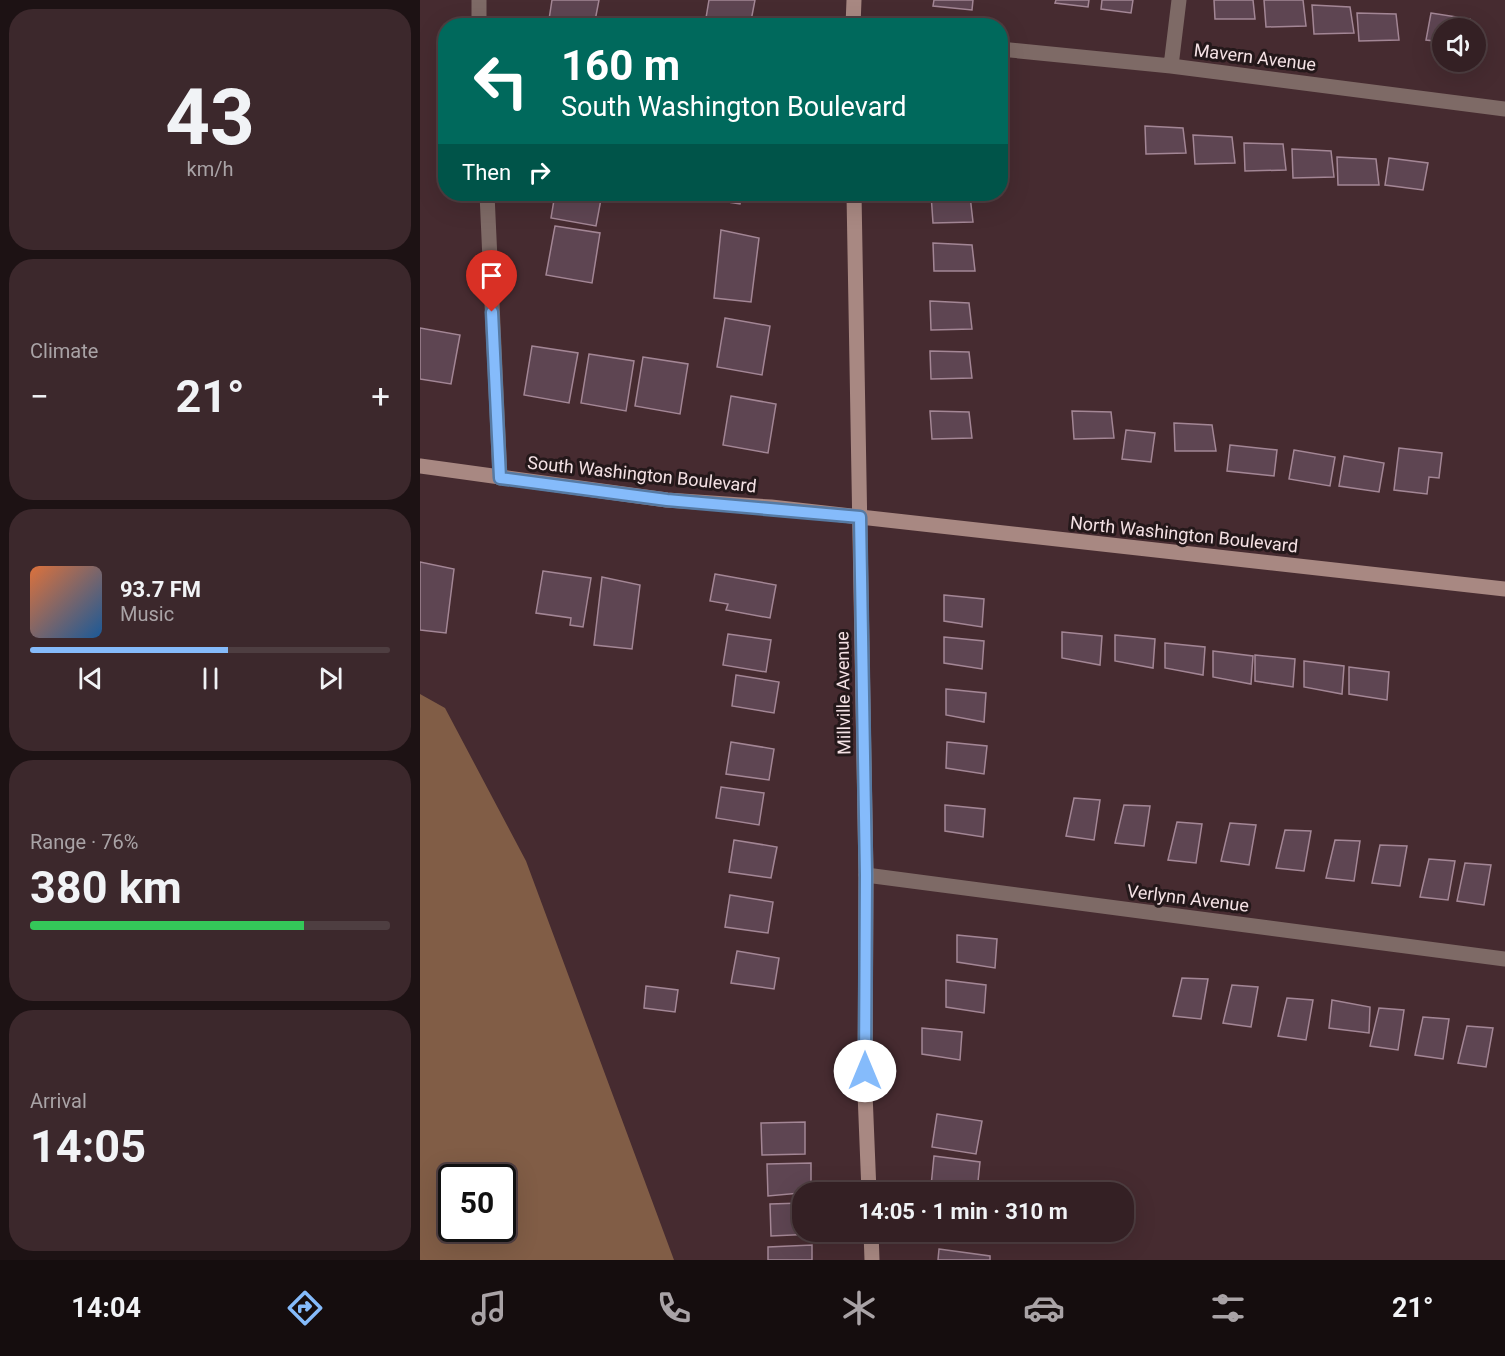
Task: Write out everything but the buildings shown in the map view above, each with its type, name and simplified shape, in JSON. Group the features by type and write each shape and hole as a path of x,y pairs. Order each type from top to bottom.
{"street":[{"path":"479,0 479,18"},
{"path":"854,0 854,18"},
{"path":"1171,66 1179,0"},
{"name":"Mavern Avenue","path":"1008,50 1171,66 1505,108"},
{"path":"487,201 500,478"},
{"name":"Millville Avenue","path":"854,201 866,875 865,1093 869,1182"},
{"name":"South Washington Boulevard","path":"420,466 667,500 860,517"},
{"name":"North Washington Boulevard","path":"860,517 1505,589"},
{"name":"Verlynn Avenue","path":"866,875 1505,959"},
{"path":"871,1242 872,1260"}],"shaded area":[{"path":"420,694 445,708 526,861 674,1260 420,1260"}],"route":[{"path":"492,312 500,478 667,500 746,505 860,517 866,875 865,1071"}]}
